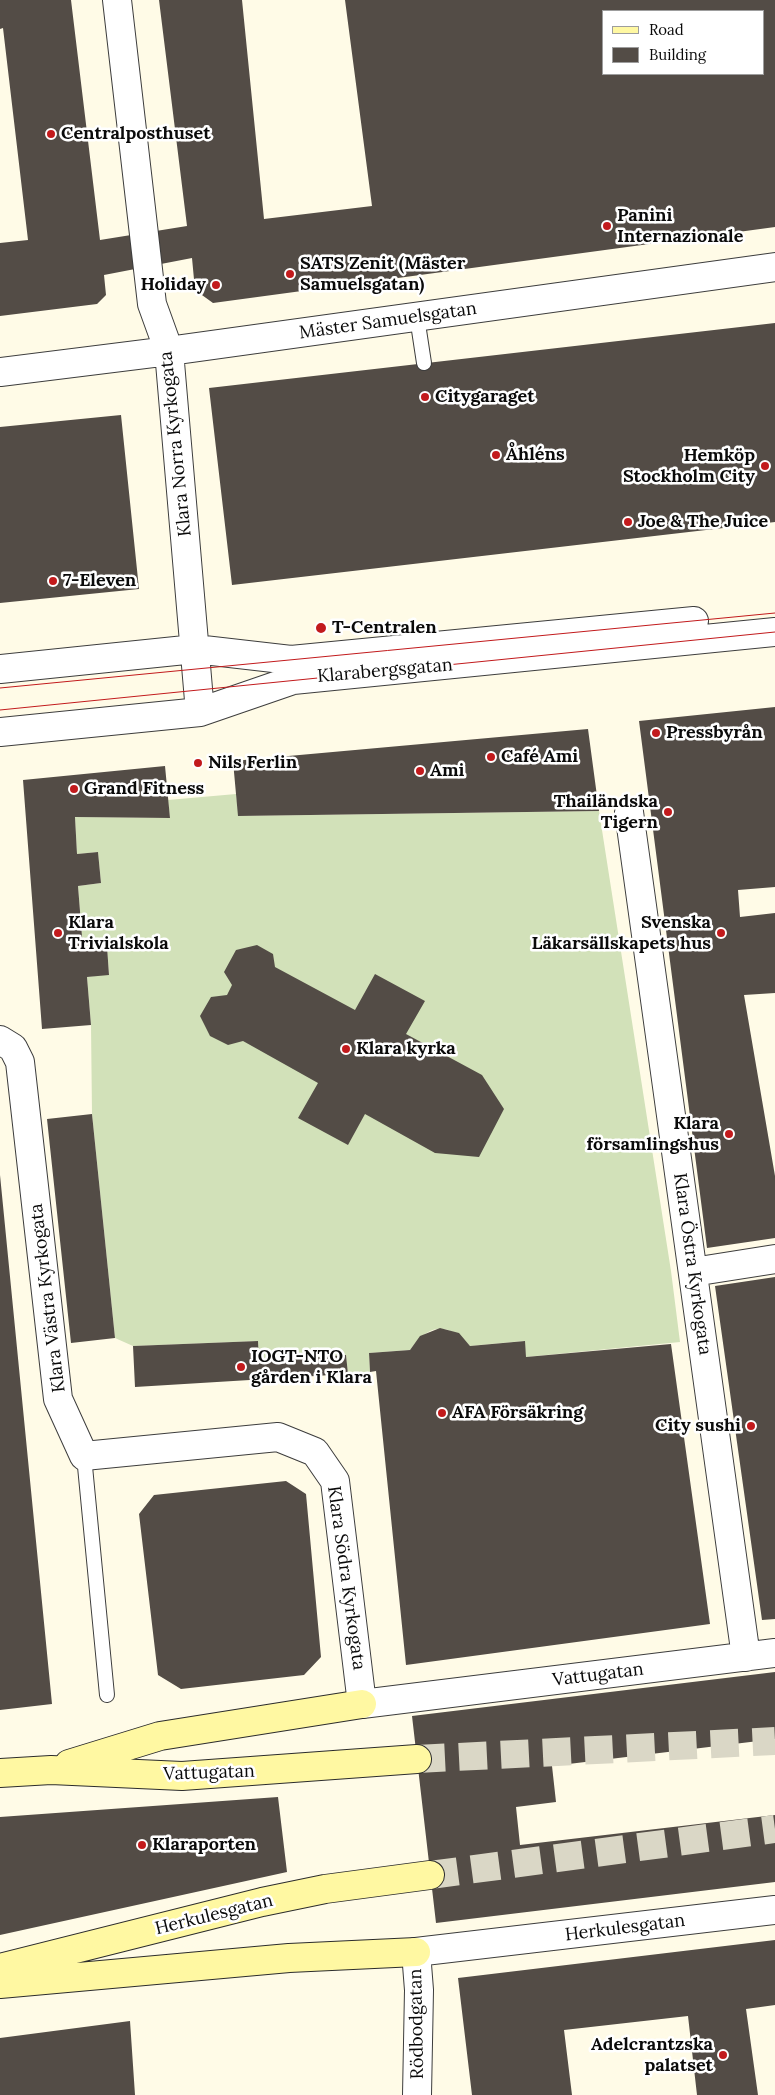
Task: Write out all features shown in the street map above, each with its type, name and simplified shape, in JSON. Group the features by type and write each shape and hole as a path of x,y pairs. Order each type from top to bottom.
{"main road":[{"path":"51,1770 160,1736 362,1704"},
{"name":"Vattugatan","path":"0,1773 51,1770 182,1776 417,1759"},
{"name":"Herkulesgatan","path":"0,1968 262,1902 325,1890 430,1875"},
{"path":"0,1984 332,1956 416,1952"}],"street":[{"name":"Klara Norra Kyrkogata","path":"117,0 152,304 169,351 200,712"},
{"name":"Mäster Samuelsgatan","path":"0,372 169,351 775,267"},
{"name":"Klarabergsgatan","path":"0,669 195,649 291,660 775,613"},
{"name":"Klarabergsgatan","path":"0,732 200,712 293,680 775,632"},
{"name":"Klara Östra Kyrkogata","path":"629,812 693,1272 716,1378 746,1657"},
{"name":"Klara Västra Kyrkogata","path":"6,1044 18,1054 22,1069 58,1399 84,1456"},
{"path":"693,1272 775,1259"},
{"name":"Klara Södra Kyrkogata","path":"84,1456 278,1437 315,1452 335,1480 362,1704"},
{"name":"Vattugatan","path":"362,1704 775,1653"},
{"name":"Herkulesgatan","path":"416,1952 775,1910"},
{"name":"Rödbodgatan","path":"416,1952 419,1990 417,2095"}],"lane":[{"path":"418,317 424,363"},
{"name":"Klara Västra Kyrkogata","path":"84,1456 106,1695"}],"green space":[{"path":"236,794 239,816 599,811 671,1271 680,1342 526,1357 524,1341 470,1346 454,1333 439,1329 424,1335 410,1350 369,1353 370,1372 348,1374 346,1355 259,1361 258,1341 133,1346 115,1338 92,1114 91,1025 87,977 109,974 107,946 83,949 78,886 101,883 98,852 77,854 75,817 170,818 168,800"}],"building":[{"path":"0,0 71,0 100,240 187,226 159,0 242,0 264,219 372,206 345,0 775,0 775,227 213,303 195,290 192,258 104,275 106,295 97,304 0,316 0,243 28,240 3,28 0,29"},
{"name":"Åhléns","path":"775,323 775,522 232,585 209,388"},
{"path":"121,415 139,589 0,603 0,427"},
{"path":"775,707 775,887 738,890 740,917 775,913 775,993 744,995 775,1176 775,1238 707,1248 639,721"},
{"path":"588,729 599,811 238,816 233,761"},
{"name":"Klara Trivialskola","path":"165,766 170,818 75,817 77,854 98,852 101,883 78,886 83,949 107,946 109,975 87,977 91,1025 42,1029 23,780"},
{"name":"Klara kyrka","path":"257,945 273,954 275,967 355,1010 375,974 425,1001 406,1034 482,1075 504,1109 479,1157 435,1153 365,1114 348,1145 298,1118 318,1083 243,1041 228,1045 210,1036 200,1016 211,997 227,995 232,985 224,972 236,950"},
{"path":"92,1114 115,1338 71,1343 47,1119"},
{"path":"0,1175 52,1704 0,1710"},
{"path":"775,1277 775,1619 762,1620 715,1286"},
{"path":"440,1328 459,1333 470,1346 525,1341 526,1357 671,1344 710,1624 406,1665 376,1371 370,1372 369,1353 410,1350 420,1336"},
{"name":"IOGT-NTO gården i Klara","path":"258,1341 259,1361 346,1355 348,1374 135,1387 133,1346"},
{"path":"286,1481 306,1494 321,1657 304,1675 181,1689 158,1675 139,1514 154,1495"},
{"path":"775,1672 775,1739 552,1766 556,1802 516,1807 520,1845 775,1815 775,1882 436,1923 412,1716"},
{"name":"Klaraporten","path":"278,1797 287,1872 0,1935 0,1817"},
{"path":"775,1940 775,2005 746,2009 758,2095 697,2095 688,2016 564,2030 572,2095 472,2095 458,1978"},
{"path":"130,2021 135,2095 0,2095 0,2038"}],"tunnel":[{"path":"417,1759 775,1741"},
{"path":"430,1875 775,1829"}],"tram line":[{"path":"0,688 775,613"},
{"path":"0,710 775,632"}],"place":[{"name":"Centralposthuset","path":"51,134"},
{"name":"Panini Internazionale","path":"607,226"},
{"name":"SATS Zenit (Mäster Samuelsgatan)","path":"290,274"},
{"name":"Holiday","path":"216,285"},
{"name":"Citygaraget","path":"425,397"},
{"name":"Åhléns","path":"496,455"},
{"name":"Hemköp Stockholm City","path":"765,466"},
{"name":"Joe & The Juice","path":"628,522"},
{"name":"7-Eleven","path":"53,581"},
{"name":"T-Centralen","path":"321,628"},
{"name":"Pressbyrån","path":"656,733"},
{"name":"Café Ami","path":"491,757"},
{"name":"Nils Ferlin","path":"198,763"},
{"name":"Ami","path":"420,771"},
{"name":"Grand Fitness","path":"74,789"},
{"name":"Thailändska Tigern","path":"668,812"},
{"name":"Klara Trivialskola","path":"58,933"},
{"name":"Svenska Läkarsällskapets hus","path":"721,933"},
{"name":"Klara kyrka","path":"346,1049"},
{"name":"Klara församlingshus","path":"729,1134"},
{"name":"IOGT-NTO gården i Klara","path":"241,1367"},
{"name":"AFA Försäkring","path":"442,1413"},
{"name":"City sushi","path":"751,1426"},
{"name":"Klaraporten","path":"142,1845"},
{"name":"Adelcrantzska palatset","path":"723,2055"}]}
